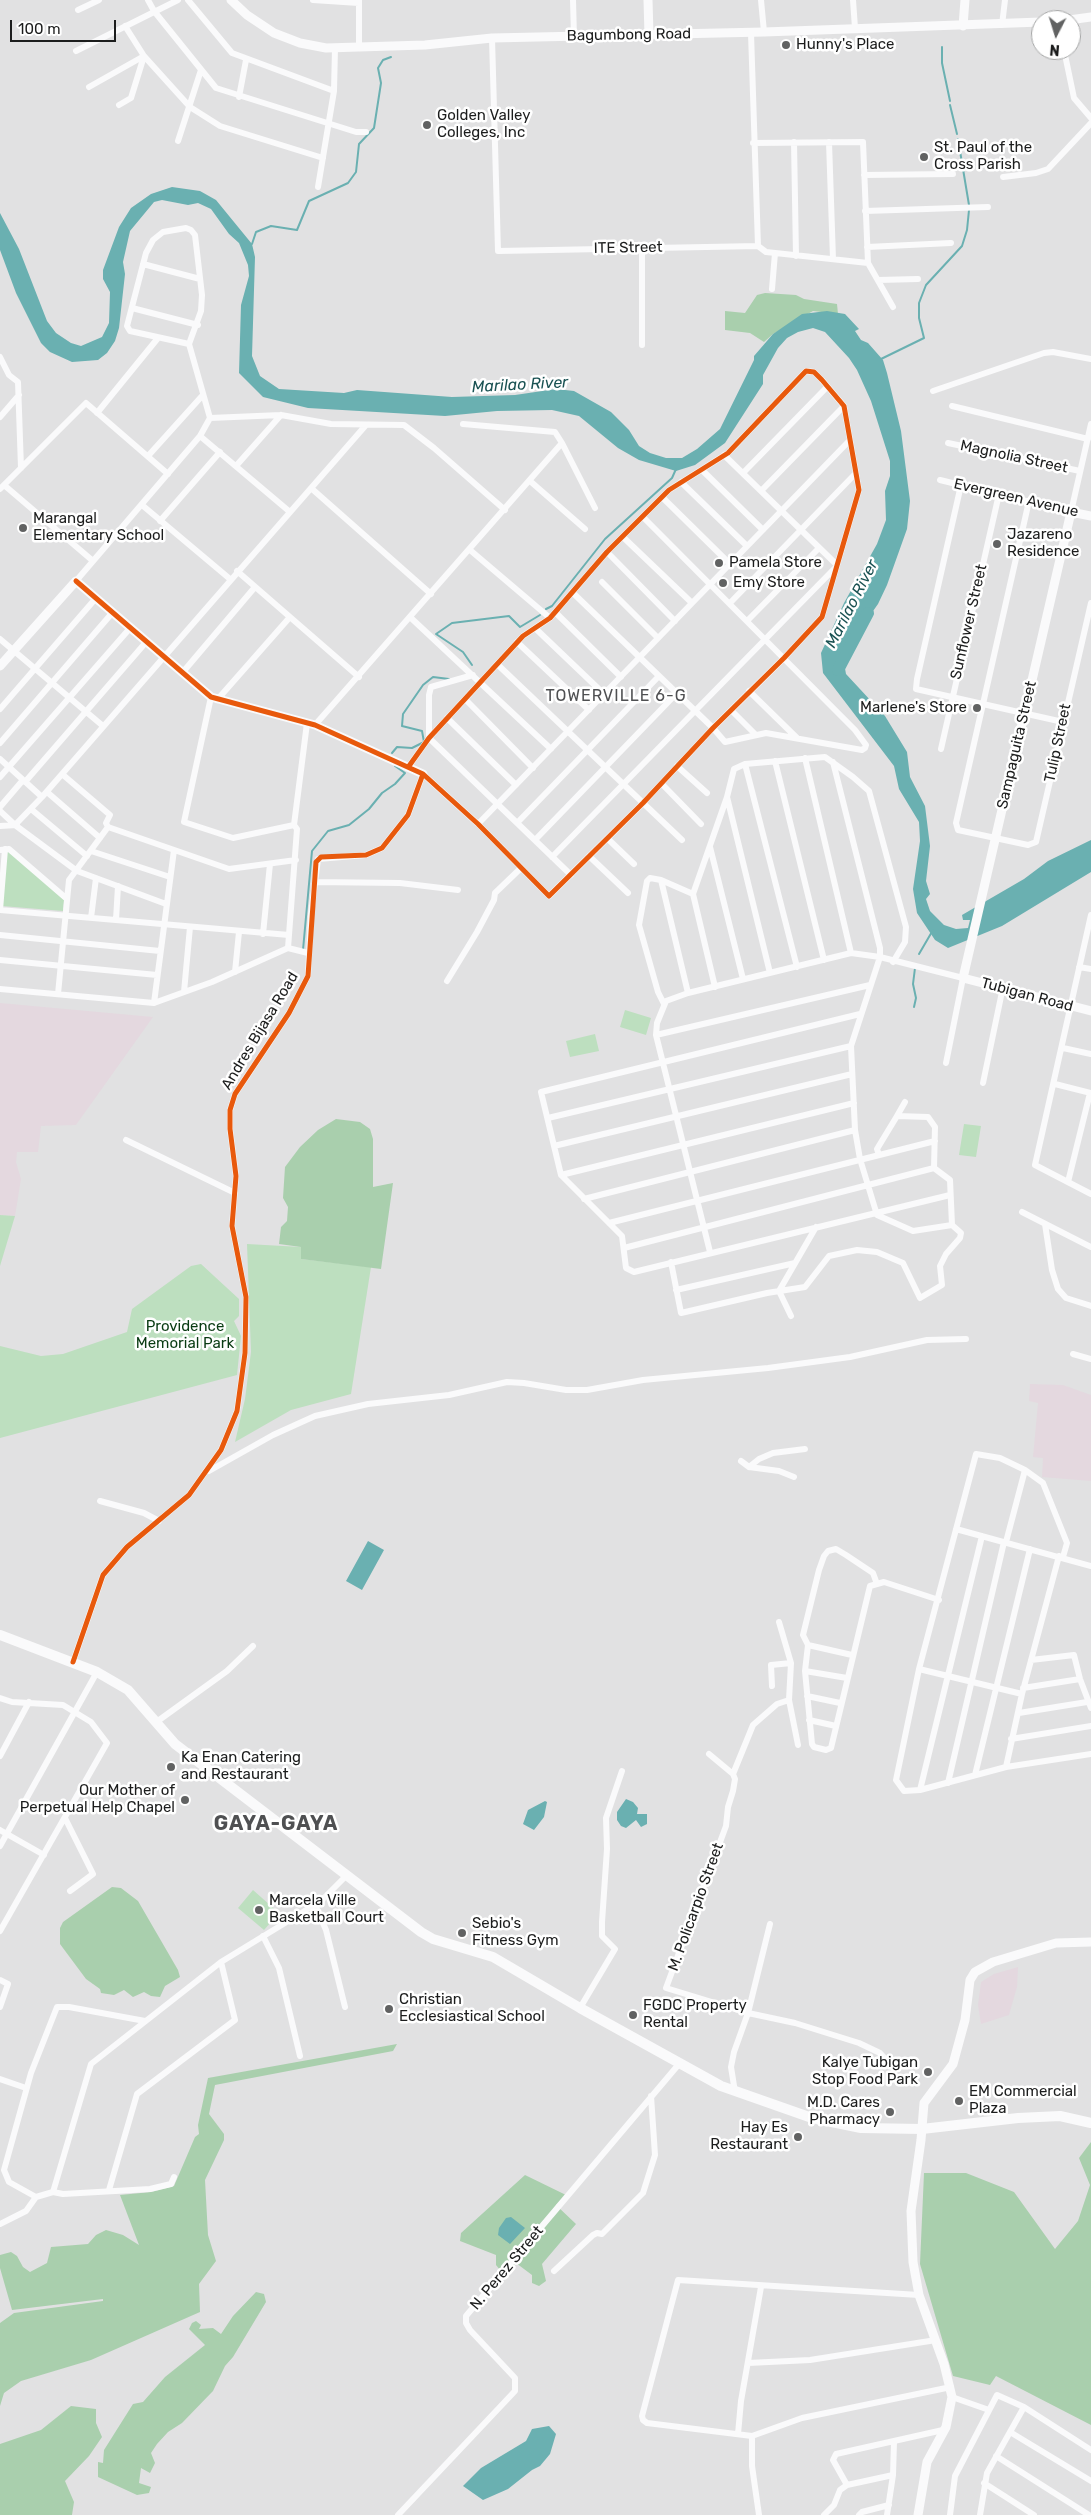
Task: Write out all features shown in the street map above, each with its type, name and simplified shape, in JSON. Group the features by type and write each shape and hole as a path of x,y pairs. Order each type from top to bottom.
{"main road":[{"path":"0,1635 97,1672 128,1690 175,1744 421,1932 433,1939 487,1954 679,2064 735,2092 839,2124 867,2128 922,2129 1018,2118 1060,2116 1091,2122"}],"street":[{"path":"78,10 99,0"},
{"path":"148,0 154,11 216,88 238,97 356,132 366,132"},
{"path":"76,51 178,0"},
{"path":"188,0 232,54 334,91"},
{"name":"Bagumbong Road","path":"231,0 247,16 282,36 309,46 335,48 425,45 492,38 751,33 1031,23"},
{"path":"313,0 359,1 359,48"},
{"path":"573,0 574,37"},
{"path":"648,0 649,35"},
{"path":"761,0 764,32"},
{"path":"853,0 855,28"},
{"path":"963,26 965,0"},
{"path":"1002,25 1005,0"},
{"path":"125,26 144,56 190,107 220,126 323,158"},
{"path":"751,33 758,246 762,251 868,263"},
{"name":"ITE Street","path":"492,38 498,251 758,246"},
{"path":"318,186 334,91 335,48"},
{"path":"89,87 144,56"},
{"path":"119,105 131,98 144,56"},
{"path":"238,97 246,60"},
{"path":"1066,60 1074,98 1091,118"},
{"path":"178,142 201,70"},
{"path":"1003,178 1048,169 1091,123"},
{"path":"794,142 796,256"},
{"path":"829,142 833,259"},
{"path":"754,143 863,142 868,263 893,307"},
{"path":"864,175 953,174"},
{"path":"865,212 988,207"},
{"path":"0,666 142,505 200,436 210,418 202,396 190,344 201,311 200,278 195,235 186,228 163,232 153,240 143,264 127,326 130,331 190,344"},
{"path":"867,246 951,243"},
{"path":"642,247 642,345"},
{"path":"772,288 775,253"},
{"path":"143,264 200,278"},
{"path":"878,280 918,279"},
{"path":"132,308 198,324"},
{"path":"97,413 158,338"},
{"path":"933,391 1044,353 1053,352 1091,359"},
{"path":"0,357 8,375 18,382 20,395 21,468"},
{"path":"76,580 214,699 311,724 409,766 423,774 478,824 549,896 662,784 713,728 784,658 822,617 835,566 859,490 844,406 814,372 806,370 724,455 681,482 662,497 607,552 556,612 517,642 428,738 409,766"},
{"path":"743,474 827,387"},
{"path":"0,417 20,395"},
{"path":"148,456 202,396"},
{"path":"93,561 2,487 86,403 168,474"},
{"path":"761,491 844,406"},
{"path":"952,406 1088,439"},
{"path":"210,418 282,415 331,424 404,425 434,448 505,510"},
{"path":"236,466 282,415"},
{"path":"463,424 554,432 562,443 595,508"},
{"path":"1071,512 1091,424"},
{"path":"0,826 16,825 31,809 366,425"},
{"path":"200,436 290,512"},
{"path":"478,824 850,440"},
{"path":"288,948 296,860 297,829 294,825 311,724 359,677 562,443"},
{"name":"Magnolia Street","path":"948,443 1080,471"},
{"path":"160,521 220,452"},
{"path":"724,455 802,530 835,566"},
{"path":"702,470 762,530"},
{"path":"730,603 856,473"},
{"name":"Evergreen Avenue","path":"940,480 1091,516"},
{"path":"530,481 585,529"},
{"path":"681,482 747,546"},
{"path":"961,485 920,661 916,689 1063,722"},
{"path":"311,488 432,594"},
{"name":"Sunflower Street","path":"940,749 999,494"},
{"path":"662,497 730,564"},
{"path":"996,838 958,830 956,823 1029,501"},
{"path":"142,505 230,579"},
{"name":"Sampaguita Street","path":"963,978 1071,512"},
{"path":"572,592 696,711 725,742 766,733 862,750 866,745 855,730 748,620 643,517"},
{"path":"623,536 692,603"},
{"path":"748,620 819,548"},
{"path":"470,550 550,618"},
{"path":"607,552 675,620"},
{"path":"552,857 766,640 835,566"},
{"path":"237,571 359,677"},
{"path":"602,582 658,638"},
{"path":"183,672 255,587"},
{"path":"0,709 96,598"},
{"name":"Tulip Street","path":"996,838 1028,845 1036,842 1091,603"},
{"path":"0,743 113,612"},
{"path":"556,612 620,678"},
{"path":"290,617 214,699 184,822 233,838 294,825"},
{"path":"411,618 551,749"},
{"path":"0,777 131,627"},
{"path":"536,629 604,694"},
{"path":"0,639 103,726"},
{"path":"0,807 147,641"},
{"path":"517,642 589,710"},
{"path":"498,664 682,840"},
{"path":"473,675 453,682 436,684 430,689 428,738 571,875"},
{"path":"517,823 659,676"},
{"path":"749,691 797,738"},
{"path":"535,840 677,693"},
{"path":"465,698 533,768"},
{"path":"731,710 756,734"},
{"path":"447,718 516,785"},
{"path":"715,987 693,894 727,797 734,769 745,764 825,757 869,791 906,927 905,942 893,962"},
{"path":"805,758 851,953"},
{"path":"0,759 24,781 44,794 100,838"},
{"path":"775,761 824,960"},
{"path":"833,762 874,923 880,957 851,1046 855,1130 860,1159 877,1215 913,1231 952,1225"},
{"path":"745,764 797,967"},
{"path":"677,766 707,793"},
{"path":"58,994 69,880 108,827 106,823 110,815 62,774"},
{"name":"Andres Bijasa Road","path":"73,1662 103,1574 127,1547 189,1495 208,1471 224,1444 237,1411 245,1353 245,1282 232,1226 236,1163 230,1129 230,1110 234,1094 261,1056 308,976 308,953 318,859 366,855 382,848 408,815 423,774"},
{"path":"662,784 701,824"},
{"path":"727,797 770,973"},
{"path":"31,809 89,853 170,877"},
{"path":"0,811 77,871 166,904"},
{"path":"108,827 229,869 296,860"},
{"path":"608,839 634,864"},
{"path":"710,845 743,980"},
{"path":"67,899 9,849 3,850 0,910 289,935"},
{"path":"154,1003 174,850"},
{"path":"590,856 628,893"},
{"path":"263,934 270,864"},
{"path":"447,981 478,932 494,900 494,893 521,868"},
{"path":"91,918 96,878"},
{"path":"664,1004 658,992 639,925 647,881 650,878 661,880 693,894"},
{"path":"661,880 688,993"},
{"path":"315,882 400,883 458,890"},
{"path":"116,920 118,886"},
{"path":"1091,914 1055,1084 1035,1164 1091,1194"},
{"path":"184,992 190,927"},
{"path":"235,972 239,932"},
{"path":"0,935 160,951"},
{"path":"0,989 154,1003 235,972 288,948 308,953"},
{"path":"710,1252 656,1035 657,1023 664,1004 671,998 851,953 880,957 893,962 963,978 946,1063"},
{"path":"0,960 157,975"},
{"path":"1080,966 1091,969"},
{"name":"Tubigan Road","path":"963,978 1091,1011"},
{"path":"656,1035 870,984"},
{"path":"983,1083 1003,987"},
{"path":"860,1014 541,1092 561,1175 622,1236 626,1268 634,1272 950,1195"},
{"path":"548,1118 851,1046"},
{"path":"1063,1048 1091,1054"},
{"path":"554,1146 852,1074"},
{"path":"1055,1084 1091,1093 1068,1182"},
{"path":"879,1154 877,1149 905,1102"},
{"path":"561,1175 854,1103"},
{"path":"897,1116 928,1116 935,1127 934,1168"},
{"path":"584,1199 855,1130"},
{"path":"126,1140 235,1193"},
{"path":"608,1222 935,1141"},
{"path":"624,1248 934,1168"},
{"path":"671,1262 681,1314 779,1291 805,1287 829,1256 857,1250 877,1252 903,1263 920,1298 942,1286 940,1266 946,1254 960,1238 961,1233 952,1225 950,1180 934,1168"},
{"path":"1022,1212 1091,1247"},
{"path":"1045,1224 1052,1270 1058,1289 1066,1298 1091,1306"},
{"path":"779,1291 816,1227"},
{"path":"676,1290 795,1263"},
{"path":"779,1291 791,1316"},
{"path":"208,1471 273,1435 315,1416 368,1404 456,1394 508,1382 524,1382 566,1390 588,1390 649,1379 768,1368 850,1357 927,1340 966,1339"},
{"path":"1073,1354 1091,1360"},
{"path":"749,1467 759,1459 773,1453 805,1449"},
{"path":"1006,1767 1011,1739 1031,1660 1061,1557 1067,1543 1056,1511 1043,1483 1025,1470 1000,1458 976,1454 939,1600 919,1669 896,1780 904,1791 920,1790 1006,1767 1091,1754"},
{"path":"741,1462 749,1467 779,1471 794,1477"},
{"path":"948,1783 1005,1542 1025,1470"},
{"path":"100,1501 144,1513 159,1521"},
{"path":"956,1528 1091,1566"},
{"path":"920,1790 982,1536"},
{"path":"975,1776 1030,1548"},
{"path":"877,1584 873,1573 836,1549 828,1551 824,1556 803,1635 808,1645 805,1671 809,1720 814,1747 826,1750 831,1748 840,1704 870,1586 877,1584 884,1582 903,1586 939,1600"},
{"path":"779,1622 791,1663 789,1700 798,1745"},
{"path":"808,1645 852,1655"},
{"path":"155,1723 227,1671 254,1646"},
{"path":"1018,1713 1089,1705 1074,1654 1031,1660"},
{"path":"772,1686 771,1665 791,1663"},
{"path":"919,1669 972,1682 1023,1691 1080,1679"},
{"path":"805,1671 847,1678"},
{"path":"0,1846 97,1672"},
{"path":"807,1696 840,1704"},
{"path":"0,1698 63,1705 76,1710 91,1722 107,1743 0,1931"},
{"path":"708,1754 733,1774 753,1725 777,1704 789,1700"},
{"path":"0,1756 29,1702"},
{"path":"809,1720 836,1726"},
{"path":"1011,1739 1091,1726"},
{"path":"580,2008 615,1949 602,1936 607,1848 606,1818 622,1771"},
{"name":"M. Policarpio Street","path":"733,1774 735,1779 728,1807 726,1826 666,1988 748,2013 796,2023 859,2044 880,2053 892,2066"},
{"path":"65,1818 93,1874 70,1891"},
{"path":"0,1830 44,1855"},
{"path":"53,2192 91,2064 221,1962 330,1894 346,1876"},
{"path":"315,1905 326,1930 345,2007"},
{"path":"735,2092 731,2067 734,2052 748,2013 770,1924"},
{"path":"263,1936 278,1968 300,2056"},
{"path":"918,2515 926,2462 950,2415 952,2397 951,2387 936,2340 919,2296 913,2262 911,2211 924,2103 955,2058 965,2020 970,1980 975,1972 993,1962 1056,1943 1091,1942"},
{"path":"109,2190 137,2094 235,2020 221,1962"},
{"path":"0,1980 8,1984 0,2007"},
{"path":"145,2021 69,2007 57,2007 26,2088 4,2170 9,2182 36,2197 53,2192 63,2194 150,2189 171,2184 174,2177"},
{"name":"N. Perez Street","path":"398,2515 515,2391 515,2378 470,2330 466,2324 466,2316 679,2064"},
{"path":"0,2079 26,2088"},
{"path":"554,2271 593,2235 597,2233 602,2234 643,2193 655,2155 651,2096"},
{"path":"0,2224 26,2211 36,2197"},
{"path":"919,2296 761,2287 680,2279 676,2281 642,2416 647,2423 752,2436 802,2418 951,2387"},
{"path":"738,2434 761,2287"},
{"path":"748,2363 802,2360 936,2340"},
{"path":"950,2515 955,2476 997,2395 1024,2407 1091,2450"},
{"path":"952,2397 989,2410"},
{"path":"981,2515 984,2483 996,2456 1024,2407"},
{"path":"847,2485 833,2456 943,2430"},
{"path":"1010,2432 1091,2481"},
{"path":"752,2436 752,2466 759,2515"},
{"path":"887,2515 893,2475 894,2442"},
{"path":"996,2456 1089,2515"},
{"path":"824,2515 834,2505 840,2490 847,2485 893,2475"},
{"path":"984,2483 1034,2515"},
{"path":"859,2515 862,2512 889,2505"}],"shaded area":[{"path":"0,1003 153,1017 76,1125 41,1126 38,1152 17,1152 16,1162 21,1179 15,1216 0,1215"},
{"path":"1030,1384 1063,1385 1091,1395 1091,1481 1042,1477 1043,1458 1033,1457 1038,1403 1029,1401"},
{"path":"1018,1967 1017,1987 1009,2015 981,2024 978,2005 981,1982 994,1974"}],"green space":[{"path":"765,293 796,295 804,299 837,304 838,314 813,311 773,334 764,342 750,333 725,330 725,311 745,313 757,295"},
{"path":"6,851 10,851 64,900 63,911 2,906"},
{"path":"625,1010 651,1018 646,1035 620,1027"},
{"path":"595,1034 599,1051 570,1057 566,1041"},
{"path":"336,1119 360,1122 370,1129 373,1139 373,1187 393,1183 381,1269 301,1259 301,1247 279,1244 281,1227 287,1221 288,1207 283,1198 285,1167 300,1147 318,1130"},
{"path":"964,1124 981,1126 976,1157 959,1155"},
{"path":"0,1215 15,1216 0,1266"},
{"path":"247,1244 301,1247 301,1259 371,1267 351,1394 291,1410 235,1442 245,1399 251,1352"},
{"name":"Providence Memorial Park","path":"201,1264 239,1299 239,1316 234,1321 241,1336 237,1375 0,1438 0,1346 41,1356 63,1354 127,1332 132,1309 191,1266"},
{"path":"112,1887 121,1888 138,1901 178,1970 180,1977 165,1986 160,1997 151,1996 144,1992 133,1997 124,1990 114,1995 101,1993 100,1989 86,1979 60,1944 60,1928 63,1922"},
{"name":"Marcela Ville Basketball Court","path":"253,1890 279,1913 264,1930 238,1908"},
{"path":"397,2044 393,2051 215,2085 209,2114 224,2134 224,2140 205,2180 208,2235 216,2261 199,2284 200,2312 91,2360 21,2381 4,2393 0,2406 0,2323 14,2313 103,2301 103,2299 12,2310 0,2268 0,2255 11,2252 17,2256 23,2267 30,2272 47,2263 51,2247 88,2244 96,2235 106,2230 123,2235 139,2245 120,2195 151,2192 174,2186 195,2137 199,2134 198,2125 208,2078"},
{"path":"1091,2142 1091,2425 996,2376 990,2385 953,2376 920,2264 924,2173 966,2173 1014,2192 1055,2249 1078,2221 1090,2185 1079,2158"},
{"path":"525,2175 566,2195 556,2205 576,2224 542,2264 546,2281 539,2286 532,2283 532,2275 516,2263 509,2272 500,2270 496,2265 496,2255 460,2241 461,2233"},
{"path":"256,2292 264,2294 266,2302 233,2357 225,2366 213,2391 182,2423 168,2432 157,2444 151,2453 155,2463 150,2473 141,2468 139,2483 151,2487 149,2493 137,2495 98,2477 98,2462 103,2463 104,2450 133,2404 143,2402 165,2377 205,2345 189,2329 192,2323 196,2321 201,2325 199,2329 213,2328 221,2334 233,2316"},
{"path":"71,2406 96,2409 96,2423 102,2437 89,2456 65,2481 74,2502 72,2515 0,2515 0,2444 41,2430"}],"water":[{"path":"172,187 200,191 216,200 252,244 255,257 252,356 260,376 279,389 344,393 357,390 452,397 515,395 556,389 574,391 611,412 629,430 639,446 650,453 666,458 682,458 697,449 720,429 754,360 754,356 773,334 802,314 827,311 845,314 859,329 855,331 861,340 868,343 883,360 901,431 910,501 907,529 887,585 878,604 847,648 844,663 846,674 885,716 907,752 910,777 925,806 930,846 926,881 930,894 926,899 930,911 944,925 956,929 968,928 970,920 963,920 962,915 1024,879 1048,861 1091,840 1091,872 1002,926 948,948 935,940 917,913 913,889 920,841 919,822 899,789 894,766 823,673 821,653 844,603 877,544 886,520 885,491 890,476 890,461 871,401 857,370 849,358 825,332 813,328 798,332 787,338 778,348 763,375 763,384 725,443 695,465 676,471 639,460 618,448 579,416 552,410 497,411 445,416 308,408 263,397 239,373 241,305 249,276 248,265 239,243 229,234 211,209 198,203 188,205 162,200 154,202 130,231 123,262 125,274 119,328 115,341 107,353 98,360 72,362 50,352 41,343 16,293 0,250 0,213 19,249 47,321 56,333 71,343 81,346 102,337 109,323 110,292 103,279 103,270 119,227 131,208 151,194"},
{"path":"368,1541 384,1550 362,1590 346,1581"},
{"path":"626,1799 633,1802 638,1808 637,1814 647,1814 647,1824 641,1827 636,1820 626,1828 621,1826 617,1820 617,1812"},
{"path":"545,1801 547,1802 544,1817 534,1830 523,1824 528,1810"},
{"path":"511,2217 525,2228 510,2244 498,2235 499,2228 506,2218"},
{"path":"549,2426 556,2434 550,2454 540,2466 508,2489 483,2500 463,2486 481,2468 526,2441 532,2429"}],"waterway":[{"path":"942,47 942,63 950,101"},
{"path":"252,244 256,232 271,226 297,230 309,201 348,183 356,172 359,144 374,128 381,83 378,68 383,60 391,57"},
{"path":"950,105 957,134"},
{"path":"958,139 969,205"},
{"path":"881,359 924,338 919,318 919,303 926,285 962,246 967,230 969,210"},
{"path":"546,609 552,606 605,539 672,478 676,469"},
{"name":"Marilao River","path":"838,670 868,613"},
{"path":"472,665 463,652 436,634 452,623 509,616 520,627 540,615"},
{"path":"392,753 397,747 412,748 424,742 422,731 402,726 403,714 423,685 433,677 449,679"},
{"path":"303,950 312,851 328,831 349,825 369,809 382,793 395,784 405,773 395,766"},
{"path":"919,954 933,930"},
{"path":"914,1007 916,998 913,984 915,968"}],"cycle path":[{"path":"76,581 211,697 315,725 423,774 478,824 549,896 643,803 713,728 784,658 822,617 859,490 844,406 822,380 814,372 806,371 728,453 669,490 607,552 550,618 523,636 429,738 409,766"},
{"path":"73,1662 103,1575 127,1547 189,1495 221,1450 237,1411 245,1353 246,1297 232,1226 236,1176 230,1129 230,1110 235,1094 289,1013 308,976 316,862 321,857 366,855 382,848 408,815 423,774"}],"place":[{"name":"Hunny's Place","path":"786,45"},
{"name":"Golden Valley Colleges, Inc","path":"427,125"},
{"name":"St. Paul of the Cross Parish","path":"924,157"},
{"name":"Marangal Elementary School","path":"23,528"},
{"name":"Jazareno Residence","path":"997,544"},
{"name":"Pamela Store","path":"719,563"},
{"name":"Emy Store","path":"723,583"},
{"name":"Marlene's Store","path":"977,708"},
{"name":"Ka Enan Catering and Restaurant","path":"171,1767"},
{"name":"Our Mother of Perpetual Help Chapel","path":"185,1800"},
{"name":"Marcela Ville Basketball Court","path":"259,1910"},
{"name":"Sebio's Fitness Gym","path":"462,1933"},
{"name":"Christian Ecclesiastical School","path":"389,2009"},
{"name":"FGDC Property Rental","path":"633,2015"},
{"name":"Kalye Tubigan Stop Food Park","path":"928,2072"},
{"name":"EM Commercial Plaza","path":"959,2101"},
{"name":"M.D. Cares Pharmacy","path":"890,2112"},
{"name":"Hay Es Restaurant","path":"798,2137"}],"district":[{"name":"TOWERVILLE 6-G","path":"616,696"},
{"name":"GAYA-GAYA","path":"276,1824"}]}
